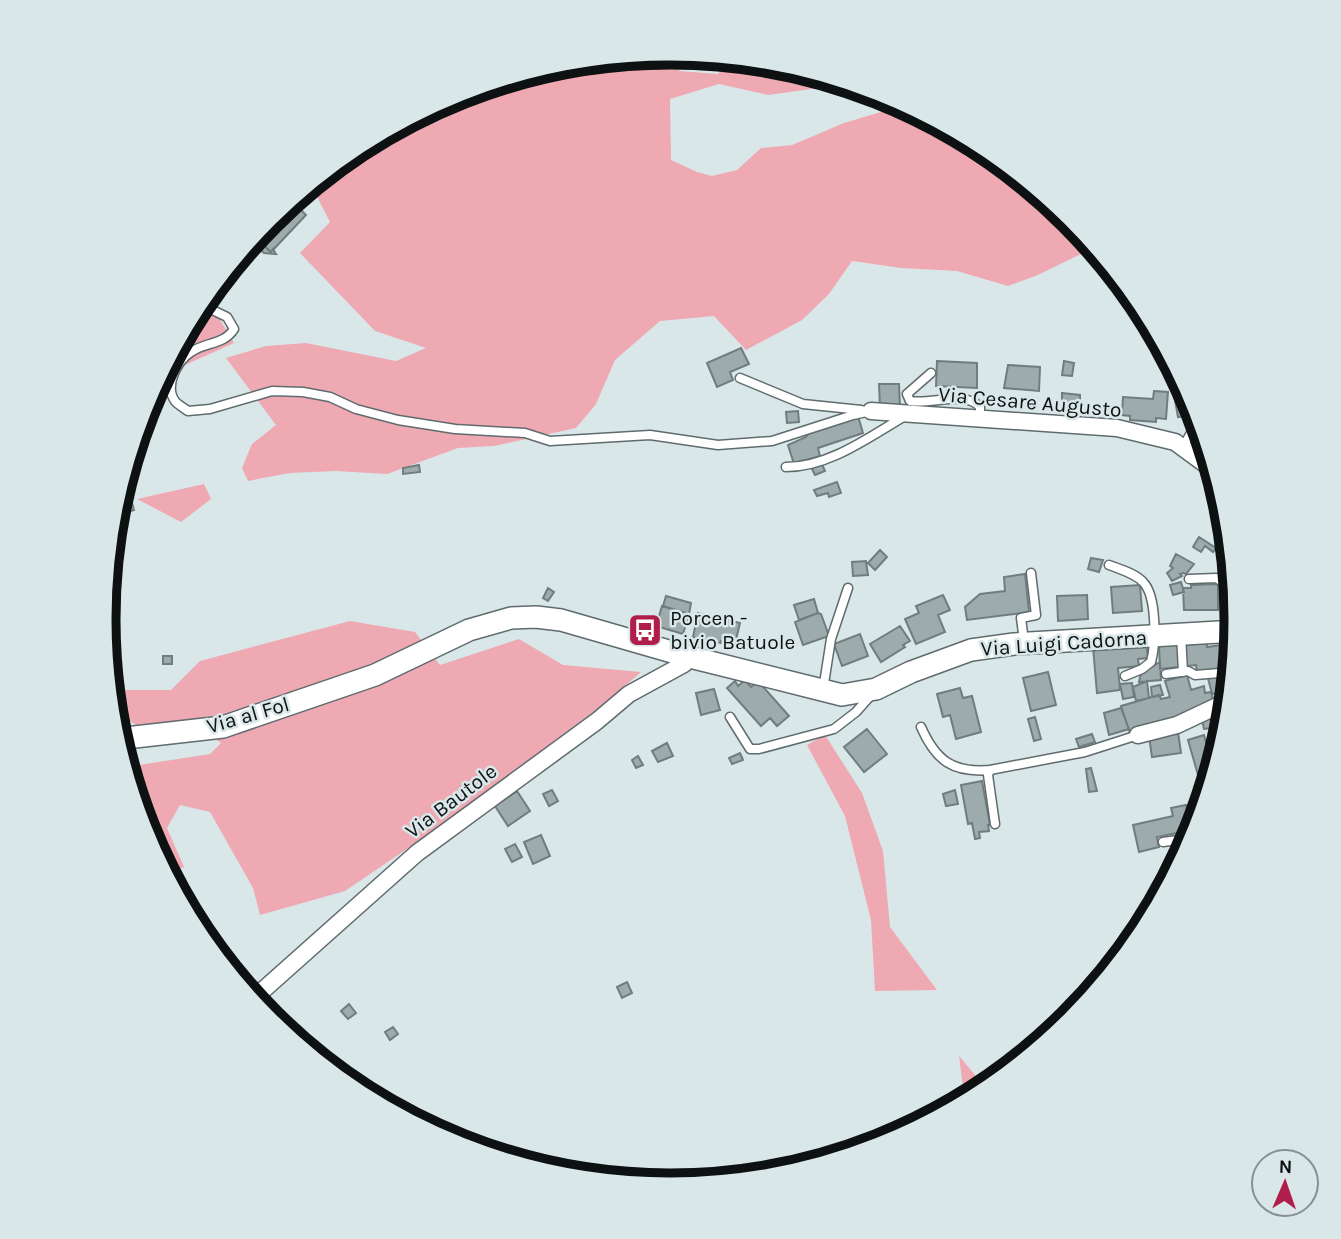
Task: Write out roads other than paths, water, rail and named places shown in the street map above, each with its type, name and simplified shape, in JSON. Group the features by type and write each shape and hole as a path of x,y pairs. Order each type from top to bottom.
{"street":[{"name":"Via Cesare Augusto","path":"871,411 1117,428 1175,442 1202,461"},
{"name":"Via Luigi Cadorna","path":"375,674 469,630 511,618 561,620 686,656 842,695 876,689 911,672 971,650 1025,643 1225,632"},
{"name":"Via Bautole","path":"260,993 417,853 597,721 629,694 684,664 686,656"},
{"name":"Via al Fol","path":"128,738 223,727 375,674"},
{"path":"1138,735 1177,725 1219,705"}],"lane":[{"path":"210,309 227,317 234,329 225,340 189,352 174,373 170,387 175,401 188,411 210,409 272,391 303,392 330,397 356,409 398,420 455,429 525,433 550,440 650,435 718,445 772,441 871,411"},
{"path":"931,373 907,394 910,401 960,399 977,403 981,407 980,418"},
{"path":"740,378 803,404 871,411"},
{"path":"786,467 800,467 845,451 908,414"},
{"path":"1183,447 1192,431"},
{"path":"1109,565 1140,579 1152,597 1155,636 1151,662 1125,676"},
{"path":"1025,643 1021,618 1036,615 1031,573"},
{"path":"1189,579 1216,578 1224,583"},
{"path":"823,690 831,639 848,588"},
{"path":"1181,635 1183,672"},
{"path":"1166,674 1188,671 1195,675 1223,673"},
{"path":"730,717 750,749 759,749 834,729 856,712 876,689"},
{"path":"921,727 941,760 973,772 1085,752 1138,735"},
{"path":"990,770 988,775 995,824"},
{"path":"1163,842 1179,840"}],"place":[{"name":"Porcen - bivio Batuole","path":"645,630"}]}
